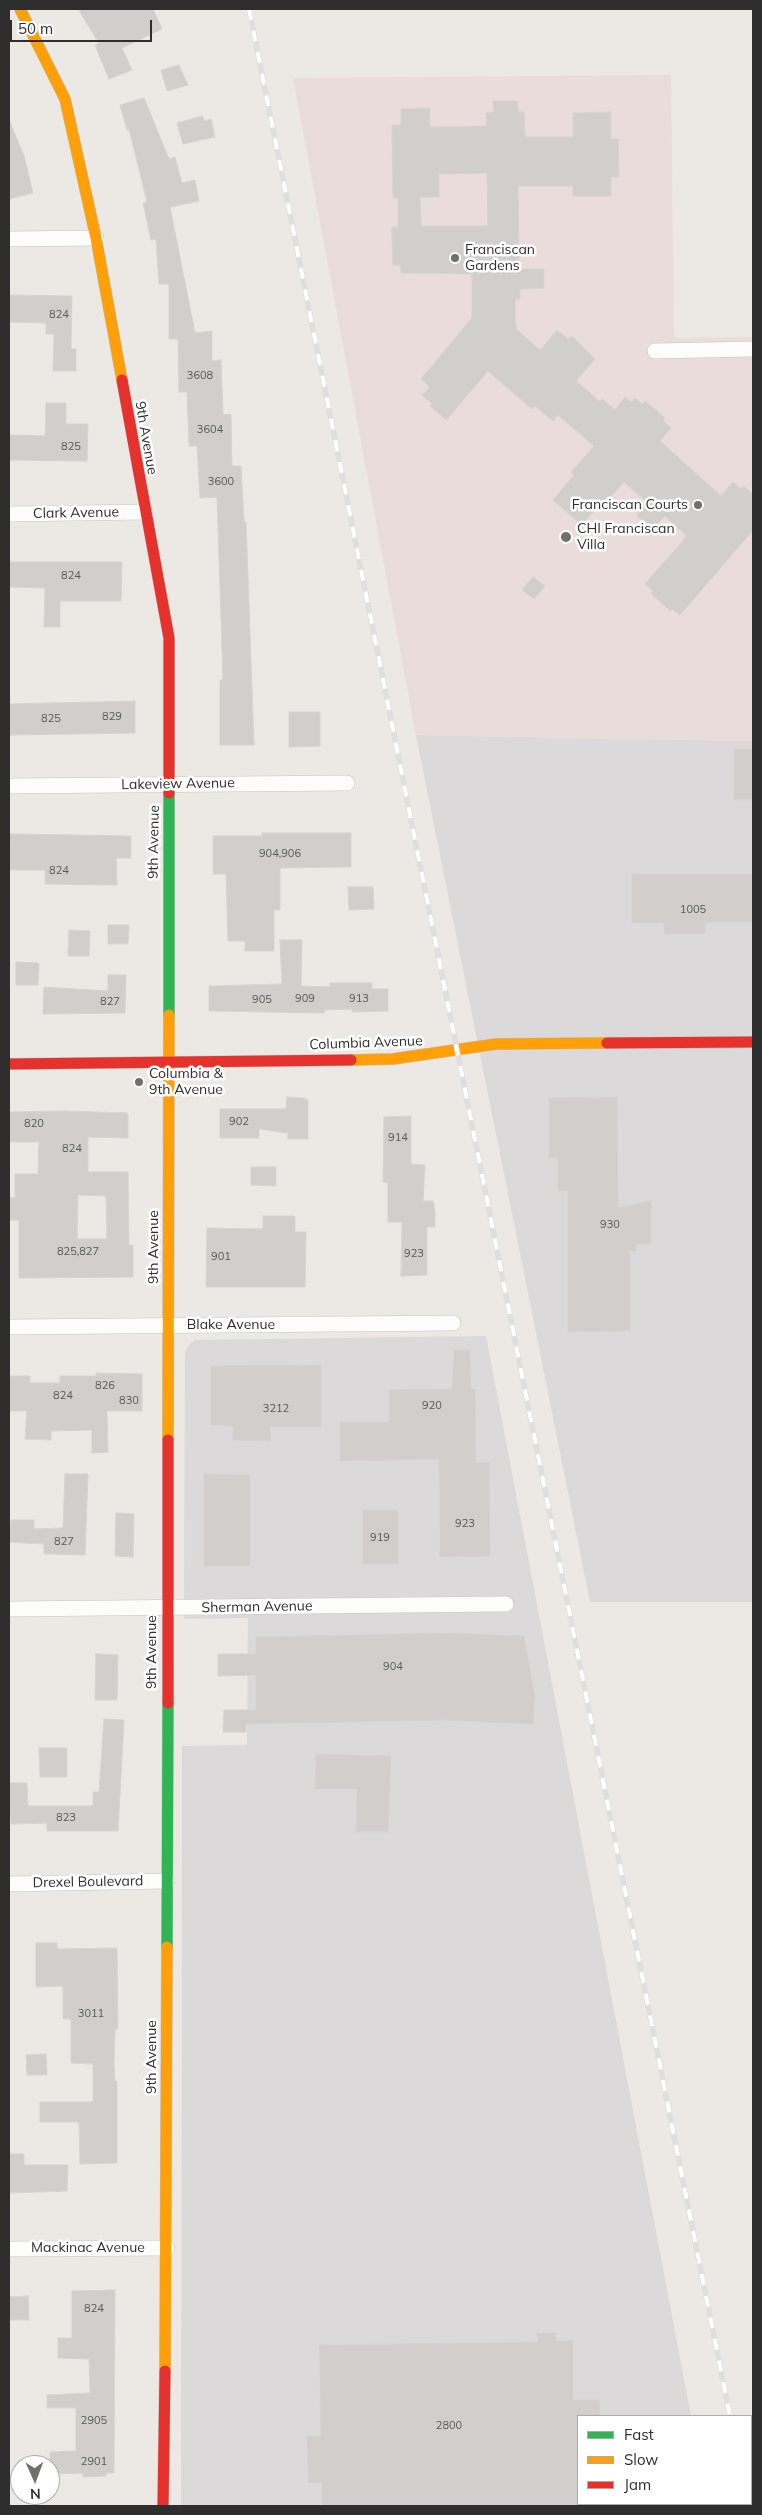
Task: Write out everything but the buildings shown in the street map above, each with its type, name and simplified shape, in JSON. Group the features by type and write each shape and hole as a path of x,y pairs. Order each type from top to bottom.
{"street":[{"name":"9th Avenue","path":"20,9 65,99 96,238 144,512 169,638 170,783 167,1062 169,1325 168,2248 163,2506"},
{"path":"9,238 96,238"},
{"path":"655,351 753,349"},
{"name":"Clark Avenue","path":"9,514 144,512"},
{"name":"Lakeview Avenue","path":"9,786 170,783 348,783"},
{"name":"Columbia Avenue","path":"9,1064 393,1059 496,1044 753,1042"},
{"name":"Blake Avenue","path":"9,1326 454,1324"},
{"name":"Sherman Avenue","path":"9,1609 506,1604"},
{"name":"Drexel Boulevard","path":"9,1884 167,1881"},
{"name":"Mackinac Avenue","path":"9,2249 168,2248"}],"shaded area":[{"name":"CHI Franciscan Villa","path":"671,75 674,338 753,337 753,741 416,735 293,78"},
{"path":"416,735 753,741 753,1602 590,1602"},
{"path":"486,1336 691,2415 577,2415 577,2505 708,2506 181,2506 182,1746 247,1745 248,1618 184,1619 185,1352 195,1340"}],"railway":[{"path":"249,9 730,2415"}],"traffic: fast":[{"path":"169,793 169,1015"},
{"path":"167,1947 168,1703"}],"traffic: slow":[{"path":"20,9 65,99 96,238 122,380"},
{"path":"168,1440 169,1015"},
{"path":"351,1060 393,1059 496,1044 607,1043"},
{"path":"165,2371 167,1947"}],"traffic: jam":[{"path":"122,380 169,638 169,793"},
{"path":"607,1043 753,1042"},
{"path":"9,1064 351,1060"},
{"path":"168,1440 168,1703"},
{"path":"163,2506 165,2371"}],"place":[{"name":"Franciscan Gardens","path":"455,258"},
{"name":"Franciscan Courts","path":"698,505"},
{"name":"CHI Franciscan Villa","path":"566,537"},
{"name":"Columbia & 9th Avenue","path":"139,1082"}]}
